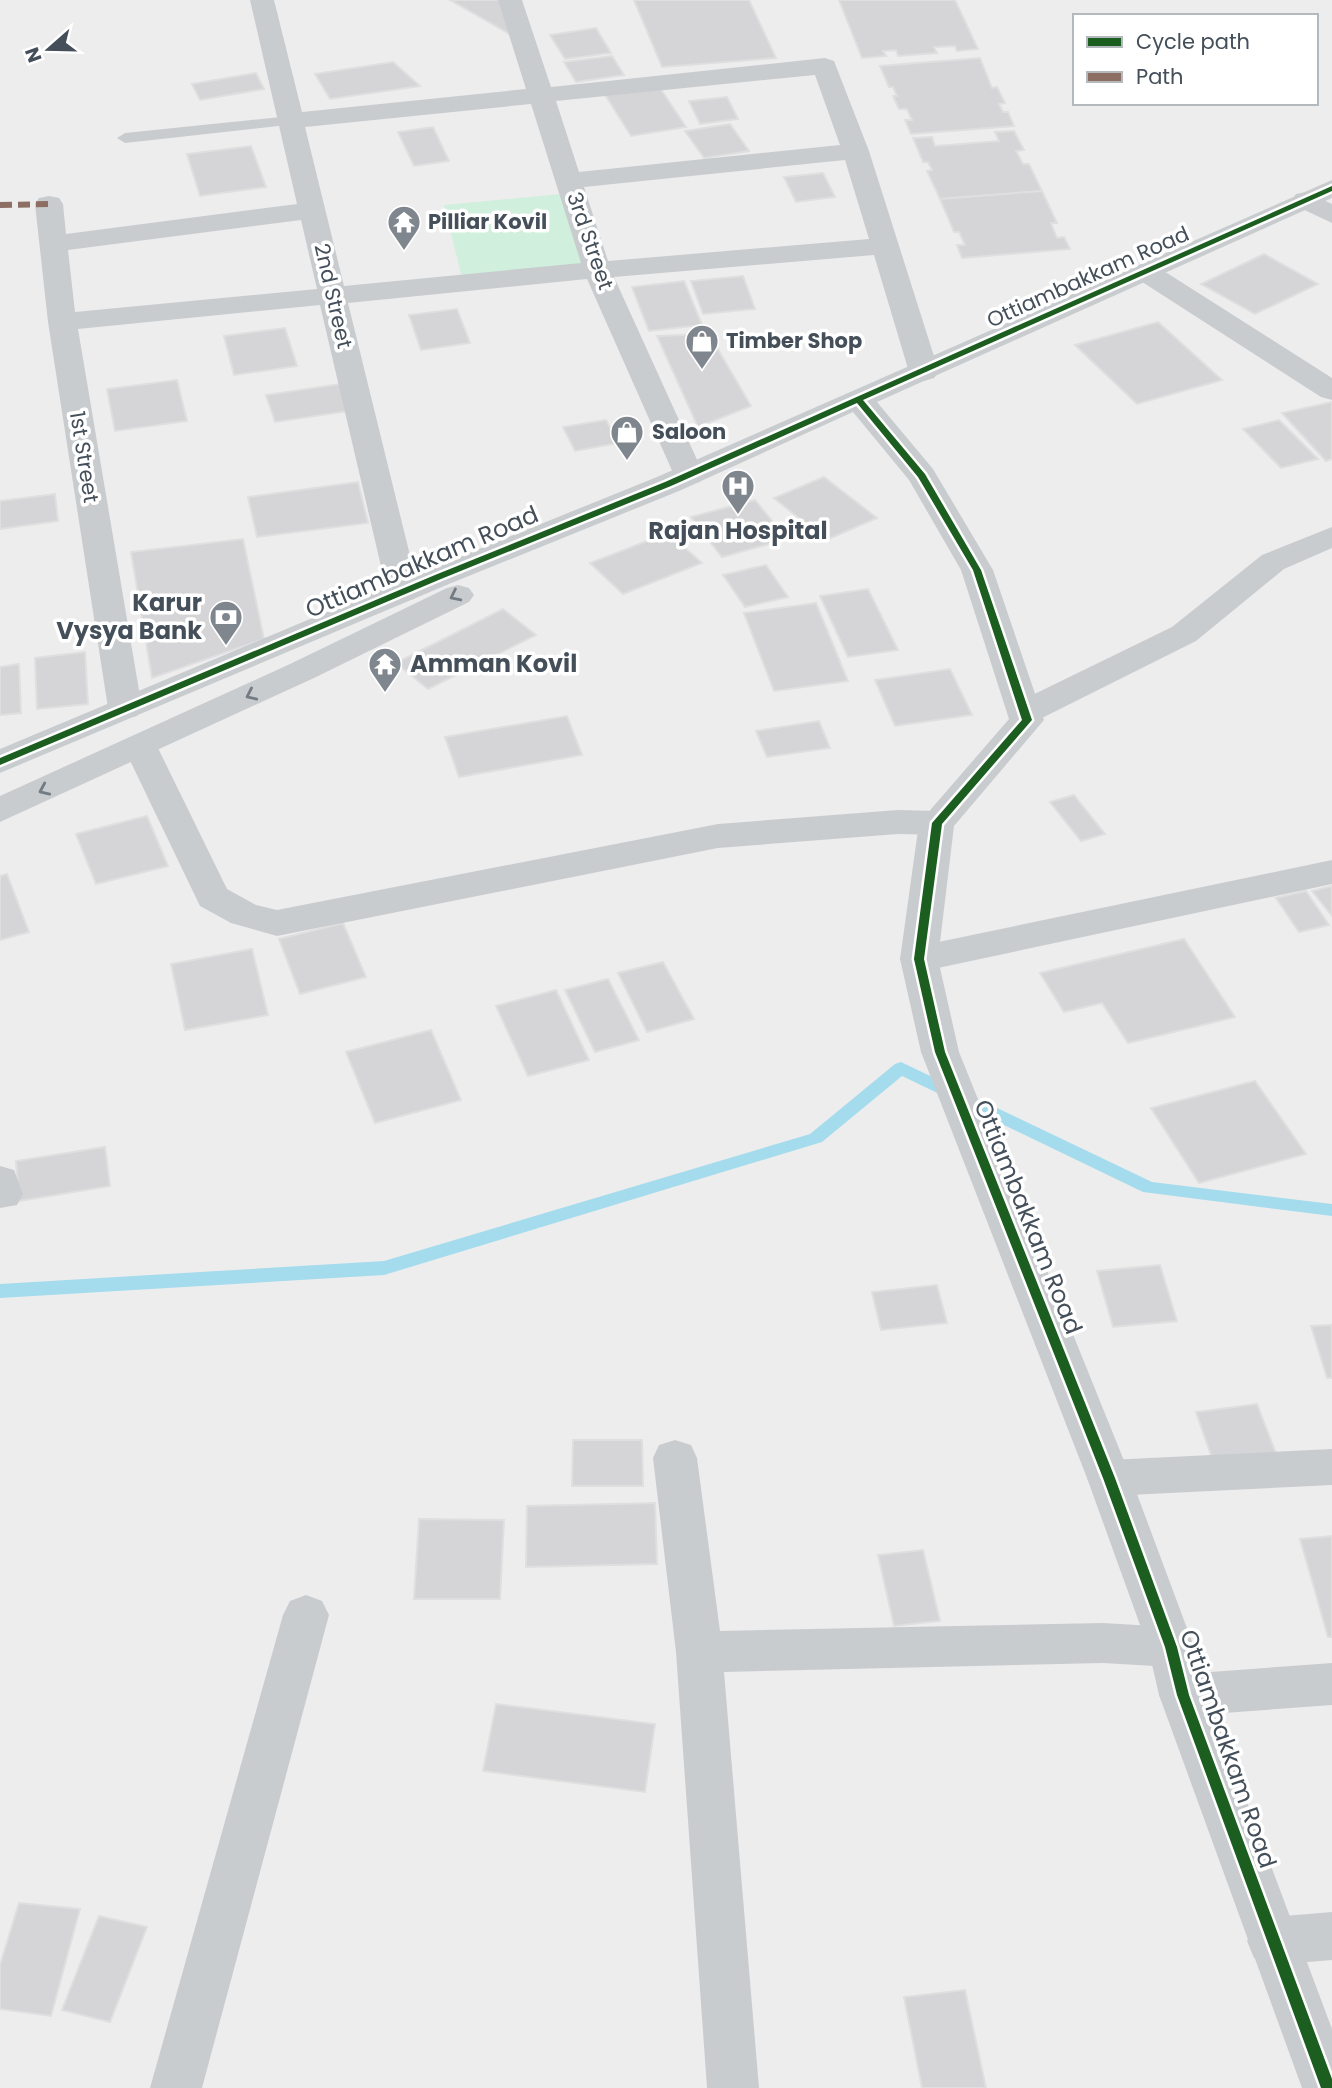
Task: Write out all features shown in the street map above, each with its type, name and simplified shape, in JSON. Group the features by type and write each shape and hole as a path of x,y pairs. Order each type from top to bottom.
{"street":[{"name":"2nd Street","path":"262,0 403,592"},
{"name":"3rd Street","path":"510,0 597,270 678,480"},
{"path":"290,121 825,66 856,151 924,372"},
{"path":"568,181 856,151"},
{"path":"1319,194 1332,215"},
{"name":"Ottiambakkam Road","path":"0,762 403,592 678,480 1319,194"},
{"name":"1st Street","path":"49,204 62,322 125,708"},
{"path":"54,244 312,210"},
{"path":"62,322 597,270 884,246"},
{"path":"1146,272 1332,391"},
{"path":"141,746 213,897 244,914 277,923 718,836 898,822 936,823 1027,720 977,570 922,476 859,400"},
{"name":"Ottiambakkam Road","path":"0,810 141,746 483,582 678,480"},
{"path":"1024,713 1184,634 1273,562 1332,537"},
{"name":"Ottiambakkam Road","path":"936,823 919,959 940,1052 1110,1478 1171,1647 1183,1695 1328,2088"},
{"path":"919,959 1332,872"},
{"path":"675,1458 699,1652 733,2088"},
{"path":"1110,1478 1332,1467"},
{"path":"176,2088 306,1615"},
{"path":"699,1652 1103,1643 1171,1647"},
{"path":"1183,1695 1332,1684"},
{"path":"1272,1941 1332,1936"}],"lane":[{"path":"125,138 290,121"}],"green space":[{"path":"561,194 585,271 462,278 444,205"}],"building":[{"path":"450,0 506,0 515,37"},
{"path":"634,0 749,0 776,58 662,67"},
{"path":"839,0 955,0 978,49 957,51 955,46 934,47 937,53 898,56 896,50 883,51 886,56 862,58"},
{"path":"596,28 611,53 565,59 550,35"},
{"path":"612,56 624,75 576,82 564,62"},
{"path":"980,58 992,88 997,87 1005,103 999,104 1003,112 1008,112 1014,126 911,134 905,120 912,120 907,109 899,109 893,96 897,96 893,87 889,87 880,66"},
{"path":"393,62 420,86 330,99 315,74"},
{"path":"256,73 264,89 200,100 192,84"},
{"path":"658,85 686,127 631,136 604,93"},
{"path":"727,97 738,119 700,124 689,101"},
{"path":"730,124 749,151 704,158 685,131"},
{"path":"433,127 449,161 414,166 398,132"},
{"path":"1014,131 1024,150 1016,151 1023,164 1029,164 1042,191 940,199 927,171 932,170 928,162 923,162 913,138 932,137 935,146 999,141 995,132"},
{"path":"251,146 266,187 200,196 187,154"},
{"path":"823,173 835,197 796,202 784,177"},
{"path":"1042,191 1057,223 1051,223 1057,238 1064,237 1070,249 962,258 957,245 965,245 959,232 954,232 940,199"},
{"path":"1264,254 1318,284 1255,314 1201,284"},
{"path":"743,276 755,309 703,314 691,281"},
{"path":"684,281 702,325 649,331 632,287"},
{"path":"457,309 470,343 421,350 409,315"},
{"path":"1158,322 1222,380 1137,404 1075,345"},
{"path":"285,328 297,366 234,375 224,336"},
{"name":"Timber Shop","path":"709,334 751,406 698,427 657,336"},
{"path":"177,380 187,421 115,431 107,389"},
{"path":"340,384 349,411 275,422 266,395"},
{"path":"1332,402 1332,459 1326,461 1282,413"},
{"path":"606,420 618,443 575,451 563,427"},
{"path":"1279,420 1318,459 1281,468 1243,429"},
{"path":"824,477 877,518 826,540 774,498"},
{"path":"358,482 368,523 257,537 248,497"},
{"path":"55,494 58,521 0,529 0,501"},
{"path":"755,500 787,539 722,557 691,517"},
{"path":"668,533 702,563 623,594 590,563"},
{"path":"243,539 264,639 152,678 131,552"},
{"path":"766,565 788,597 745,607 723,575"},
{"path":"868,589 898,650 848,657 820,596"},
{"path":"816,603 848,681 774,691 744,613"},
{"path":"503,609 536,635 428,689 396,663"},
{"path":"85,652 88,704 37,709 35,658"},
{"path":"19,664 21,713 0,715 0,667"},
{"path":"950,669 972,715 895,726 875,680"},
{"path":"567,716 582,755 459,777 445,737"},
{"path":"819,721 830,748 767,757 756,731"},
{"path":"1074,795 1105,834 1081,841 1050,802"},
{"path":"147,816 168,866 96,884 76,834"},
{"path":"7,874 29,932 0,940 0,876"},
{"path":"1332,886 1332,916 1312,891"},
{"path":"1306,891 1329,925 1299,932 1276,898"},
{"path":"343,923 366,977 300,994 279,939"},
{"path":"1184,939 1235,1017 1128,1043 1102,1003 1064,1012 1040,973"},
{"path":"252,949 268,1015 185,1030 171,964"},
{"path":"663,962 694,1019 647,1032 618,973"},
{"path":"608,979 639,1040 595,1052 565,990"},
{"path":"556,990 589,1060 528,1076 496,1006"},
{"path":"431,1030 461,1100 375,1123 346,1052"},
{"path":"1255,1081 1306,1154 1199,1183 1151,1108"},
{"path":"105,1147 110,1186 19,1201 16,1161"},
{"path":"1160,1265 1177,1321 1113,1327 1097,1271"},
{"path":"937,1285 947,1323 881,1330 872,1292"},
{"path":"1332,1325 1332,1378 1327,1378 1311,1326"},
{"path":"1257,1404 1277,1456 1214,1464 1196,1412"},
{"path":"573,1440 642,1440 643,1486 572,1486"},
{"path":"655,1503 657,1564 526,1567 527,1506"},
{"path":"419,1519 504,1520 500,1599 414,1599"},
{"path":"1332,1536 1332,1637 1328,1637 1300,1539"},
{"path":"923,1550 940,1621 894,1626 878,1555"},
{"path":"496,1704 655,1724 645,1792 483,1771"},
{"path":"19,1903 80,1909 51,2016 0,2009 0,1965"},
{"path":"99,1916 147,1927 110,2022 62,2010"},
{"path":"965,1990 986,2088 922,2088 904,1997"}],"waterway":[{"path":"0,1291 384,1268 816,1138 901,1068 1149,1188 1332,1210"}],"marked path":[{"path":"0,205 49,204"}],"cycle path":[{"path":"0,762 438,577 668,484 1332,188"},
{"path":"859,400 922,476 977,570 1027,720 937,823 919,959 940,1052 1109,1478 1171,1647 1183,1695 1328,2088"}],"place":[{"name":"Pilliar Kovil","path":"404,252"},
{"name":"Timber Shop","path":"702,371"},
{"name":"Saloon","path":"627,462"},
{"name":"Rajan Hospital","path":"738,516"},
{"name":"Karur Vysya Bank","path":"226,647"},
{"name":"Amman Kovil","path":"385,694"}]}
